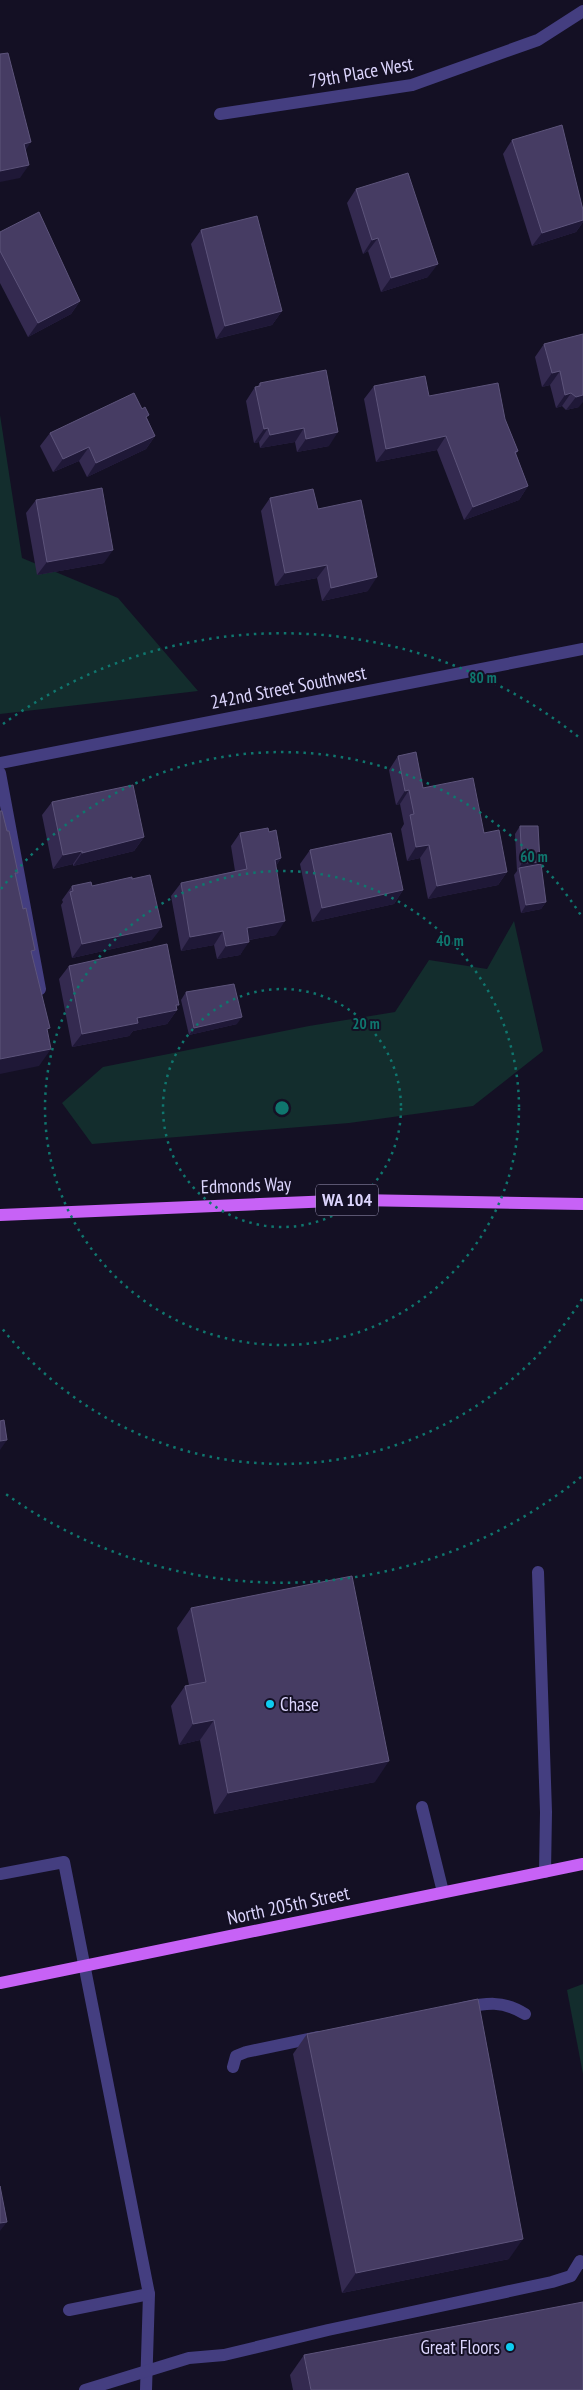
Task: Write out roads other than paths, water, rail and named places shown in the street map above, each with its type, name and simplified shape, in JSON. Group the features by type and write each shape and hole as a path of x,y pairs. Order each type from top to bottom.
{"main road":[{"name":"Edmonds Way","path":"0,1215 357,1200 583,1204"},
{"name":"North 205th Street","path":"0,1983 583,1864"}],"street":[{"name":"79th Place West","path":"220,114 412,85 538,40 583,11"},
{"name":"242nd Street Southwest","path":"0,762 583,649"},
{"path":"0,773 42,1002"},
{"path":"538,1572 545,1872"},
{"path":"422,1807 443,1892"},
{"path":"0,1874 64,1862 86,1966 149,2294 146,2390"},
{"path":"453,2010 490,2002 516,2008 524,2014"},
{"path":"233,2068 236,2056 246,2052 330,2035"},
{"path":"85,2390 188,2358 224,2355 552,2282 572,2276 580,2261 583,2263"},
{"path":"69,2310 149,2294"}],"place":[{"name":"Chase","path":"270,1704"},
{"name":"Great Floors","path":"510,2347"}]}
